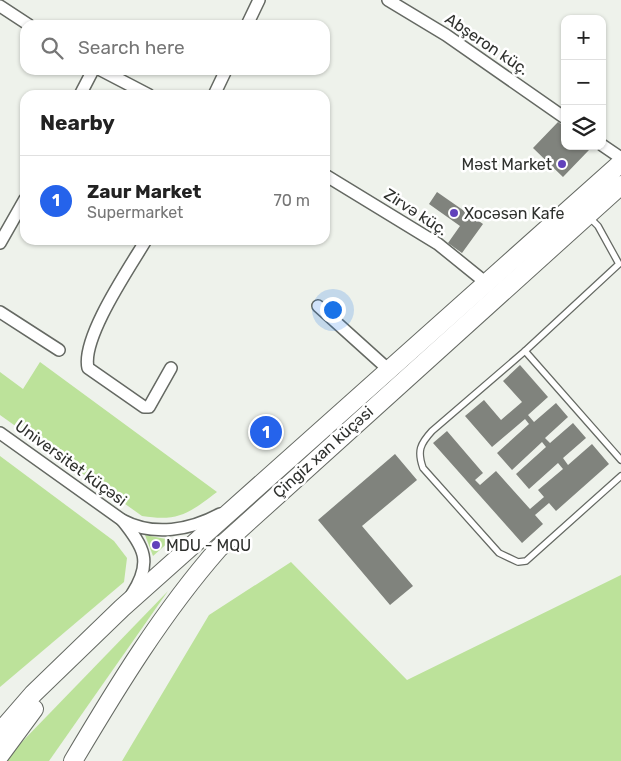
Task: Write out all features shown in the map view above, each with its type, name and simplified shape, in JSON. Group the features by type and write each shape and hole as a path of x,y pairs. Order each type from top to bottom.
{"main road":[{"name":"Çingiz xan küçəsi","path":"79,649 122,608 621,163"},
{"name":"Çingiz xan küçəsi","path":"73,761 108,702 161,621 190,582 225,542 621,185"},
{"path":"0,732 33,694 79,649"},
{"path":"0,755 79,649"},
{"path":"60,761 108,702"}],"street":[{"path":"249,20 259,0"},
{"name":"Abşeron küç.","path":"388,0 446,35 561,115"},
{"path":"0,6 21,20"},
{"path":"83,90 90,75"},
{"path":"110,75 139,90"},
{"path":"216,90 224,75"},
{"path":"606,148 621,158"},
{"name":"Zirvə küç.","path":"330,178 438,244 486,282"},
{"path":"0,243 20,208"},
{"path":"143,245 106,306 86,358 88,368 144,407 149,407 171,368"},
{"path":"318,306 388,370"},
{"path":"0,312 59,350"},
{"name":"Universitet küçəsi","path":"0,433 122,520"},
{"path":"122,520 137,528 160,531 193,526 240,503"},
{"path":"122,520 139,540 144,557 143,574 122,608"}],"lane":[{"path":"587,215 598,226 620,265 525,351 432,431 420,444 418,456 422,468 499,553 518,562 526,561 621,476"},
{"path":"525,351 621,460"}],"green space":[{"path":"40,362 217,492 191,510 175,517 155,518 142,516 0,415 0,372 23,389"},
{"path":"0,456 114,541 127,558 124,582 0,687"},
{"path":"145,535 171,540 153,556"},
{"path":"291,562 407,680 621,575 621,761 122,761 209,615"},
{"path":"168,591 49,761 7,761 17,747"}],"building":[{"path":"558,122 561,124 561,150 589,150 563,177 533,148"},
{"path":"437,192 483,224 462,253 448,243 460,226 429,204"},
{"path":"520,365 548,397 528,415 534,422 556,403 568,417 545,438 550,443 573,423 586,438 563,458 568,465 592,444 609,464 556,511 549,503 535,515 543,524 522,543 433,443 447,431 483,473 475,480 480,485 496,471 530,509 544,497 538,490 563,469 558,463 529,489 516,474 546,447 542,442 512,470 497,453 529,424 525,419 492,447 465,416 484,400 501,420 522,402 503,381"},
{"path":"395,454 417,480 362,526 413,586 390,605 318,520"}],"place":[{"name":"Məst Market","path":"562,164"},
{"name":"Xocəsən Kafe","path":"454,213"},
{"name":"Zaur Market","path":"266,432"},
{"name":"MDU - MQU","path":"156,545"}]}
